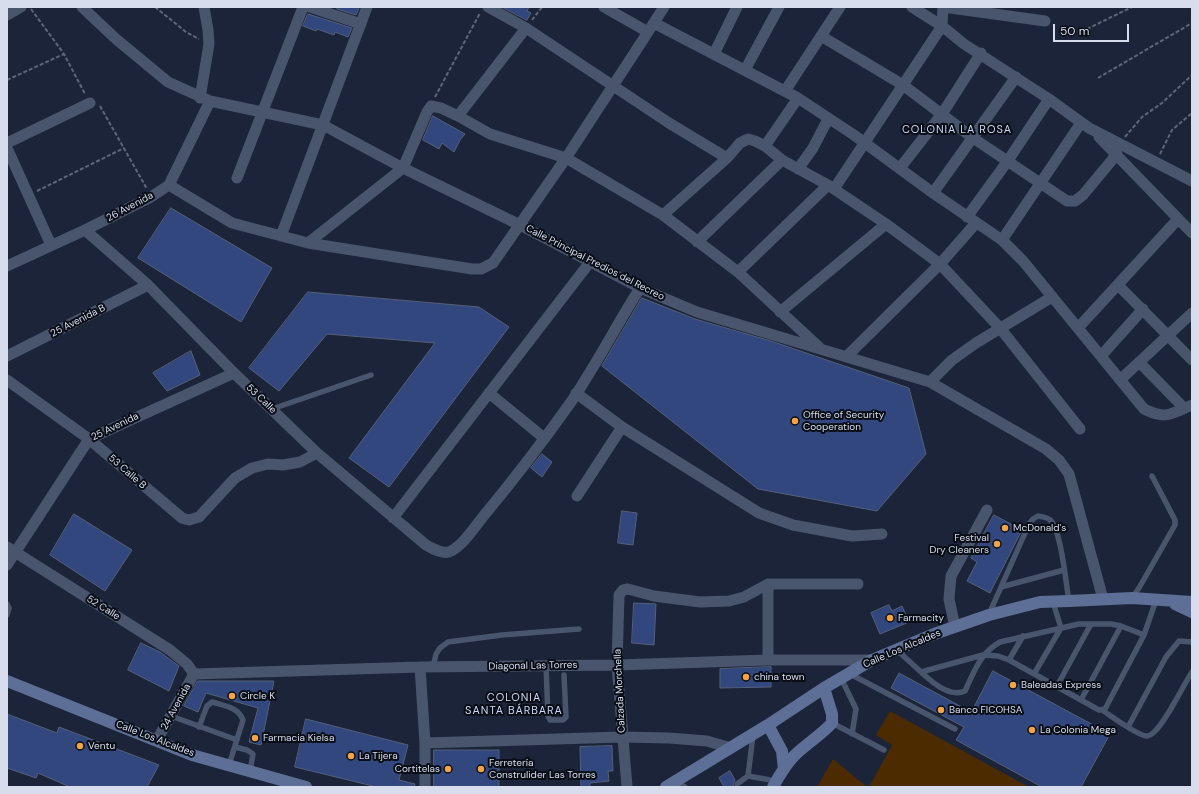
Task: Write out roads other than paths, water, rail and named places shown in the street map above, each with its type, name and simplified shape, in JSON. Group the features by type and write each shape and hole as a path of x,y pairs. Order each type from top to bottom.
{"main road":[{"name":"Calle Los Alcaldes","path":"675,785 753,734 768,726 824,688 872,660 989,614 1040,602 1069,600 1132,598 1192,602"},
{"name":"Calle Los Alcaldes","path":"1168,601 1192,612"},
{"name":"Calle Los Alcaldes","path":"7,681 192,755 306,787"},
{"path":"775,784 793,756 817,738 832,723 832,714 824,688"},
{"path":"768,726 782,751 784,769"}],"street":[{"path":"7,14 21,7"},
{"name":"Calle Principal Predios del Recreo","path":"82,7 116,39 168,82 205,100 323,125 403,168 520,225 640,288 697,312 930,382 1046,449 1059,460 1069,474 1103,598"},
{"path":"204,7 209,44 205,100 169,185 232,223 308,243 472,269 481,269 493,263 566,158 664,7"},
{"path":"237,178 303,7"},
{"path":"310,7 361,24"},
{"path":"280,236 367,7"},
{"path":"488,7 526,28 668,123 727,158"},
{"path":"604,7 714,54 798,98 864,142 933,193 1002,240 1023,261 1144,409 1156,415 1167,415 1188,406 1139,362"},
{"path":"714,54 738,7"},
{"path":"744,70 779,7"},
{"path":"785,92 840,7"},
{"path":"912,7 942,26 964,44 981,53 1049,99 1118,149 1178,219 1192,233"},
{"path":"738,272 831,187 864,142 942,26 943,7 1044,21"},
{"path":"458,116 526,28"},
{"path":"821,36 903,85 973,138 1067,201 1076,201 1082,195 1118,149"},
{"path":"900,168 942,114 981,53"},
{"path":"933,193 1016,77"},
{"path":"765,146 798,98"},
{"path":"967,217 1007,162 1049,99"},
{"path":"7,143 90,103"},
{"path":"308,243 403,168 427,112 431,106 441,108 490,134 566,158 663,215 738,272 822,350"},
{"path":"798,169 813,148 828,119"},
{"path":"1002,240 1040,184 1085,125"},
{"path":"663,215 727,158 740,143 748,139 765,146 782,160 831,187 886,224 940,264 1000,328 1080,429"},
{"path":"7,148 51,245"},
{"path":"1118,149 1156,162 1192,181"},
{"path":"697,242 782,160"},
{"name":"26 Avenida","path":"7,266 85,230 151,197 169,185"},
{"path":"1078,328 1178,219"},
{"path":"846,357 940,264 976,223"},
{"path":"780,312 886,224"},
{"name":"53 Calle","path":"85,230 148,285 234,373 317,453 426,545 437,551 447,552 458,547 492,506 544,438"},
{"path":"393,518 590,262"},
{"name":"25 Avenida B","path":"7,356 148,285"},
{"path":"1118,285 1192,360"},
{"path":"489,393 544,438 576,394 640,288"},
{"path":"930,382 952,360 1000,328 1052,297"},
{"path":"1101,356 1143,309"},
{"path":"1120,380 1192,313"},
{"name":"25 Avenida","path":"7,564 11,550 89,438 234,373"},
{"name":"53 Calle B","path":"7,380 89,438 182,518 190,520 199,517 235,478 252,468 268,464 283,465 300,462 317,453"},
{"path":"576,394 622,427 759,513 793,525 852,536 882,534"},
{"path":"577,496 622,427"},
{"path":"955,627 948,599 951,576 987,510"},
{"name":"52 Calle","path":"11,550 170,650 187,664 194,674"},
{"path":"768,660 768,584 858,584"},
{"name":"Calzada Morchella","path":"627,787 617,665 619,595 623,590 628,588 654,596 700,602 728,601 744,597 768,584"},
{"name":"Diagonal Las Torres","path":"194,674 420,667 617,665 768,660 872,660"},
{"path":"420,667 425,787"},
{"name":"24 Avenida","path":"157,740 194,674"},
{"path":"424,742 622,737 669,738 707,741 731,748"}],"lane":[{"path":"272,409 371,376"},
{"path":"1132,598 1175,525 1175,520 1152,476"},
{"path":"989,614 1029,524 1038,516 1050,520 1055,526 1059,540 1069,600"},
{"path":"1001,587 1064,570"},
{"path":"1102,710 1105,709 1144,635 1156,600"},
{"path":"1034,674 1061,628 1053,602"},
{"path":"7,604 10,608 7,615"},
{"path":"897,650 921,672 943,688 952,693 959,693 965,691 983,655 990,647 1000,642 1079,624 1111,624 1121,626 1144,635"},
{"path":"1057,686 1091,624"},
{"path":"1081,700 1121,626"},
{"path":"433,667 436,654 440,648 448,642 502,635 579,629"},
{"path":"1009,660 1023,636"},
{"path":"1128,727 1173,646 1179,641 1192,642"},
{"path":"921,672 983,655 998,656 1009,660 1099,710 1102,710 1140,734 1147,736 1152,734 1164,721 1192,672"},
{"path":"546,666 548,716 550,720 563,720 566,717 564,676"},
{"path":"845,676 955,729"},
{"path":"845,676 856,709 852,734"},
{"path":"199,727 207,706 212,702 236,709 241,715 243,720 229,765"},
{"path":"171,716 236,744 253,754 250,771"},
{"path":"832,723 884,750"},
{"path":"738,784 748,776 753,734"},
{"path":"748,776 775,784"}],"place":[{"name":"Office of Security Cooperation","path":"795,421"},
{"name":"McDonald's","path":"1005,528"},
{"name":"Festival Dry Cleaners","path":"997,544"},
{"name":"Farmacity","path":"890,618"},
{"name":"china town","path":"746,677"},
{"name":"Baleadas Express","path":"1013,685"},
{"name":"Circle K","path":"232,696"},
{"name":"Banco FICOHSA","path":"941,710"},
{"name":"La Colonia Mega","path":"1032,730"},
{"name":"Farmacia Kielsa","path":"255,738"},
{"name":"Ventu","path":"80,746"},
{"name":"La Tijera","path":"351,756"},
{"name":"Cortitelas","path":"448,769"},
{"name":"Ferretería Construlider Las Torres","path":"481,769"}],"district":[{"name":"COLONIA LA ROSA","path":"957,130"},
{"name":"COLONIA SANTA BÁRBARA","path":"514,704"}]}
